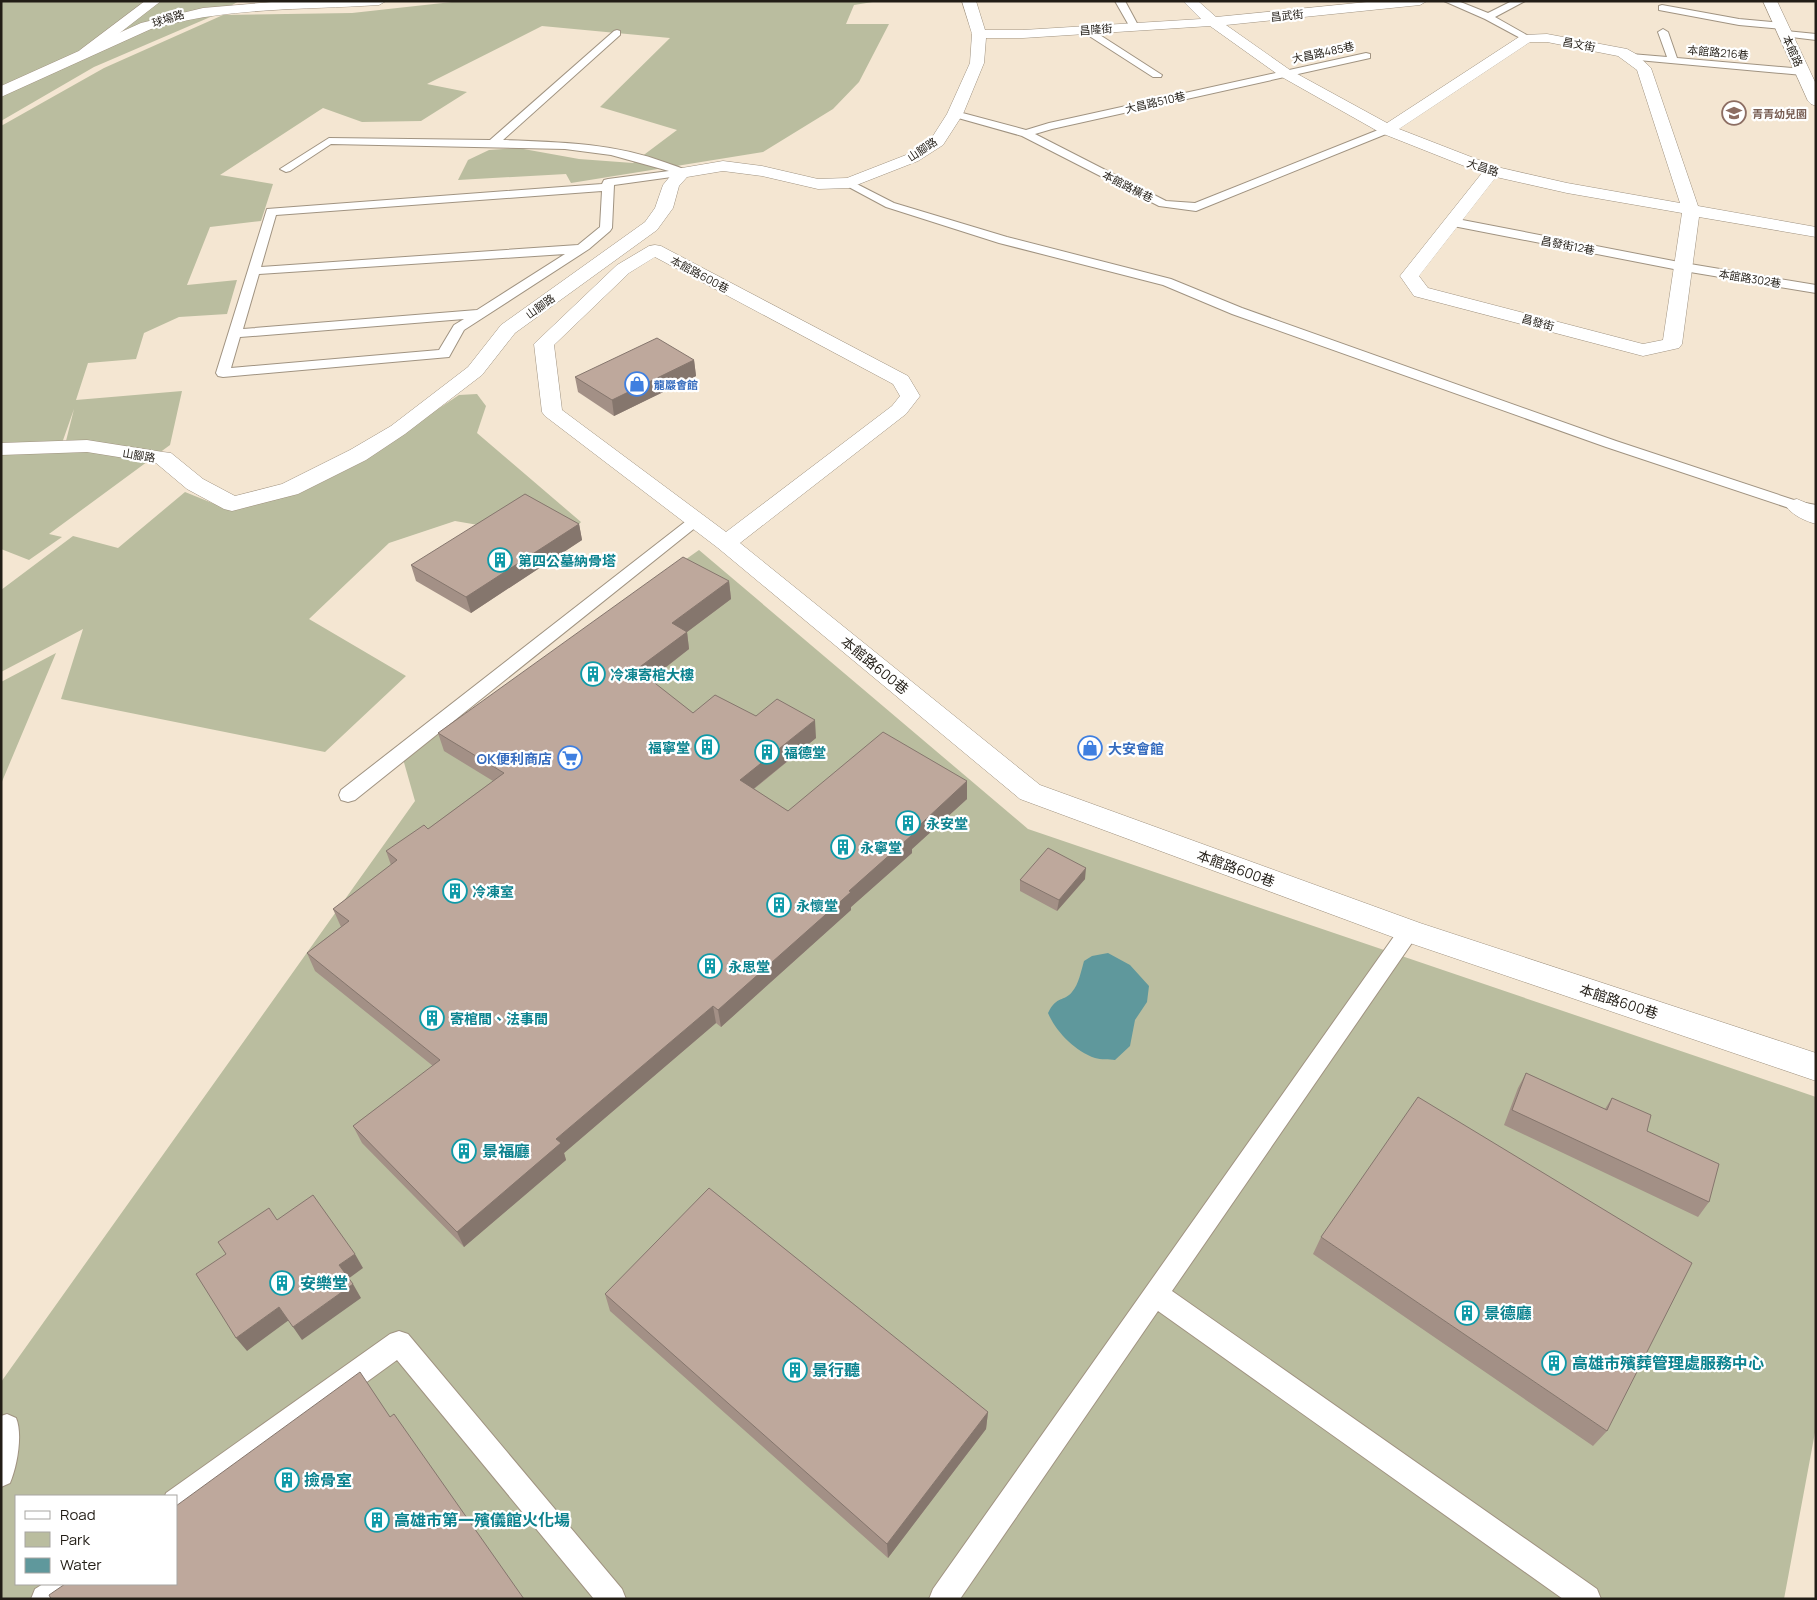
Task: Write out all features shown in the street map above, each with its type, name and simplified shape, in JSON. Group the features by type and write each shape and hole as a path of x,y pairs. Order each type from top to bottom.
{"street":[{"path":"86,53 154,1"},
{"name":"球場路","path":"1,92 163,18 190,12 241,6 379,1"},
{"name":"山腳路","path":"1,449 87,446 163,458 195,484 232,504 290,489 358,455 398,430 475,372 508,329 651,226 664,208 671,185 682,173 723,166 818,184 849,184 912,158 937,142 955,114 977,63 979,34 969,1"},
{"name":"大昌路","path":"1190,1 1213,22 1285,73 1387,130 1440,152 1492,171 1567,188 1816,232"},
{"name":"昌武街","path":"1213,22 1420,1"},
{"name":"本館路","path":"1770,1 1809,79 1816,101"},
{"name":"昌隆街","path":"979,34 1213,22"},
{"path":"1387,130 1527,38"},
{"name":"昌文街","path":"1527,38 1547,38 1622,52 1631,57"},
{"path":"1631,57 1644,68 1691,210"},
{"name":"昌發街","path":"1492,171 1409,276 1421,292 1643,350 1672,344 1691,210"},
{"name":"本館路600巷","path":"726,543 900,410 910,396 901,380 655,250 623,269 544,344 552,412 726,543 1030,792 1409,931 1816,1067"}],"lane":[{"path":"1120,1 1134,27"},
{"path":"1449,1 1488,17 1527,38"},
{"path":"1488,17 1520,1"},
{"path":"1662,8 1816,37"},
{"path":"1086,30 1157,75"},
{"path":"1663,32 1674,60"},
{"path":"493,142 617,33"},
{"name":"大昌路485巷","path":"1285,73 1366,56"},
{"name":"本館路216巷","path":"1631,57 1674,60 1809,79"},
{"name":"大昌路510巷","path":"1026,134 1049,126 1285,73"},
{"name":"本館路橫巷","path":"955,114 1026,134 1163,204 1196,207 1387,130"},
{"path":"286,170 329,141 447,144 493,142 587,146 654,161 682,173"},
{"path":"608,187 272,212 223,373 444,354 459,328 580,249 606,228 608,187 608,182 682,173"},
{"path":"849,184 890,205 994,237 1168,282 1237,311 1565,428 1809,511"},
{"name":"昌發街12巷","path":"1452,222 1684,267"},
{"path":"253,271 580,249"},
{"name":"本館路302巷","path":"1684,267 1816,289"},
{"path":"234,334 480,314"},
{"path":"348,795 696,521"},
{"path":"943,1599 1409,931"},
{"path":"1155,1294 1587,1599"},
{"path":"178,1502 399,1343 612,1599"},
{"path":"1,1474 8,1427"},
{"path":"46,1599 65,1585"}],"green space":[{"path":"1,1 239,1 215,15 94,67 1,121"},
{"path":"461,1 879,1 854,5 846,24 889,24 859,82 833,109 763,152 571,183 566,174 458,180 468,160 489,150 518,148 579,159 633,163 677,130 600,107 670,38 542,26 427,84 467,92 421,121 362,122 323,108 220,175 273,184 261,221 210,227 187,285 237,280 227,314 179,317 144,333 136,359 88,363 76,400 182,391 170,445 49,534 62,537 29,560 1,549 1,451 64,449 74,409 61,446 1,447 1,126 104,68 223,15 352,13"},
{"path":"477,394 486,406 477,433 581,522 565,540 455,521 389,543 309,619 406,676 325,752 61,699 83,629 1,672 1,590 73,536 118,548 185,492 232,511 298,494 361,460 459,395"},
{"path":"699,550 1028,829 1816,1097 1816,1427 1784,1599 1,1599 1,1382 415,801 403,759"},
{"path":"56,653 1,784 1,682"}],"water":[{"path":"1108,953 1130,965 1149,986 1147,1002 1135,1020 1130,1046 1115,1060 1095,1058 1080,1051 1061,1034 1048,1013 1057,1001 1069,995 1074,989 1080,977 1084,961 1092,956"}],"building":[{"path":"657,338 694,360 612,400 575,377"},
{"name":"第四公墓納骨塔","path":"525,494 579,524 466,597 411,565"},
{"path":"683,557 729,581 672,623 687,632 637,669 693,713 715,695 756,716 777,699 815,720 740,780 788,811 883,732 967,781 910,834 912,835 849,891 851,892 718,1010 713,1006 556,1139 561,1143 457,1232 353,1126 440,1060 307,953 349,921 333,909 397,860 386,851 424,825 428,829 504,773 438,733"},
{"path":"1048,848 1086,868 1059,900 1020,880"},
{"path":"1526,1073 1607,1110 1612,1098 1651,1115 1647,1131 1719,1164 1709,1202 1512,1110"},
{"name":"高雄市殯葬管理處服務中心","path":"1418,1097 1692,1263 1607,1431 1321,1237"},
{"name":"景行聽","path":"709,1188 988,1412 887,1544 605,1294"},
{"name":"安樂堂","path":"313,1195 355,1254 339,1265 353,1284 293,1327 279,1307 236,1338 196,1274 226,1254 218,1242 269,1208 277,1220"},
{"path":"360,1372 390,1417 394,1414 524,1599 51,1599 49,1595 64,1585 178,1585 178,1505"}],"place":[{"name":"青青幼兒園","path":"1734,113"},
{"name":"龍巖會館","path":"637,384"},
{"name":"第四公墓納骨塔","path":"500,560"},
{"name":"冷凍寄棺大樓","path":"593,674"},
{"name":"福寧堂","path":"707,747"},
{"name":"大安會館","path":"1090,748"},
{"name":"福德堂","path":"767,752"},
{"name":"OK便利商店","path":"570,758"},
{"name":"永安堂","path":"908,823"},
{"name":"永寧堂","path":"843,847"},
{"name":"冷凍室","path":"455,891"},
{"name":"永懷堂","path":"779,905"},
{"name":"永思堂","path":"710,966"},
{"name":"寄棺間、法事間","path":"432,1018"},
{"name":"景福廳","path":"464,1151"},
{"name":"安樂堂","path":"282,1283"},
{"name":"景德廳","path":"1467,1313"},
{"name":"高雄市殯葬管理處服務中心","path":"1554,1363"},
{"name":"景行聽","path":"795,1370"},
{"name":"撿骨室","path":"287,1480"},
{"name":"高雄市第一殯儀館火化場","path":"377,1520"}]}
